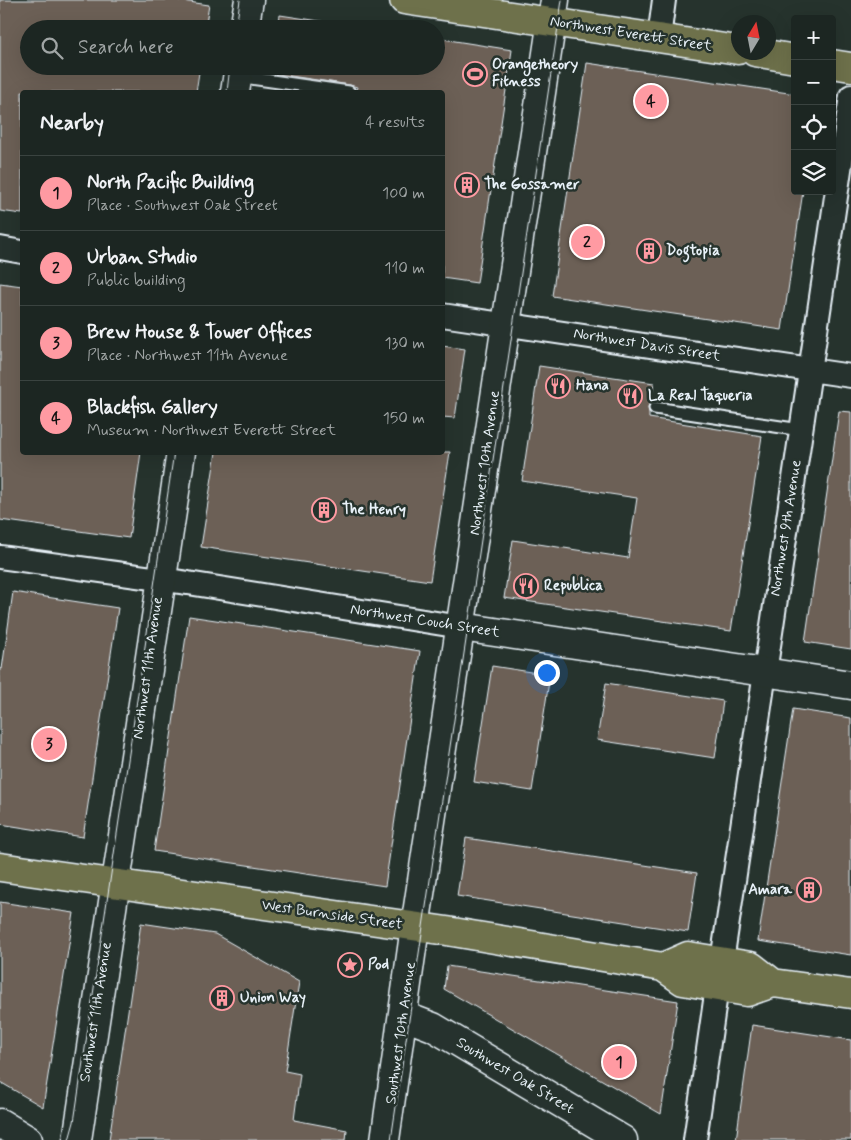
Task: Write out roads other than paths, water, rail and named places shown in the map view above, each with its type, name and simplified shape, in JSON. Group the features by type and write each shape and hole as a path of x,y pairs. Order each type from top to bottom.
{"main road":[{"name":"Northwest Everett Street","path":"404,0 553,11 659,38 731,49"},
{"path":"776,56 791,58"},
{"path":"836,65 851,67"},
{"name":"West Burnside Street","path":"0,867 415,927 663,967 688,956 719,974 751,966 772,983 851,994"}],"street":[{"path":"246,20 249,0"},
{"path":"659,38 664,0"},
{"name":"Northwest 10th Avenue","path":"415,927 553,11"},
{"name":"Northwest 9th Avenue","path":"695,1140 851,96"},
{"path":"0,248 20,252"},
{"name":"Northwest Davis Street","path":"445,315 851,376"},
{"name":"Northwest 11th Avenue","path":"116,884 181,455"},
{"name":"Northwest Couch Street","path":"0,557 162,579 461,627 851,685"},
{"name":"Southwest 11th Avenue","path":"77,1140 116,884"},
{"name":"Southwest 10th Avenue","path":"385,1140 404,1016 415,927"},
{"name":"Southwest Oak Street","path":"404,1016 433,1027 623,1140"},
{"path":"0,1123 28,1140"}],"lane":[{"path":"237,78 333,90"},
{"path":"655,408 801,430"}],"tram line":[{"path":"237,20 240,0"},
{"path":"391,1140 562,0"},
{"path":"227,90 229,75"},
{"path":"69,1140 74,1122 174,455"}],"place":[{"name":"Orangetheory Fitness","path":"475,74"},
{"name":"Blackfish Gallery","path":"651,101"},
{"name":"The Gossamer","path":"467,185"},
{"name":"Urban Studio","path":"587,242"},
{"name":"Dogtopia","path":"649,251"},
{"name":"Hana","path":"558,386"},
{"name":"La Real Taqueria","path":"630,396"},
{"name":"The Henry","path":"324,510"},
{"name":"Republica","path":"526,586"},
{"name":"Brew House & Tower Offices","path":"49,744"},
{"name":"Amara","path":"809,890"},
{"name":"Pod","path":"350,965"},
{"name":"Union Way","path":"222,998"},
{"name":"North Pacific Building","path":"619,1062"}]}
